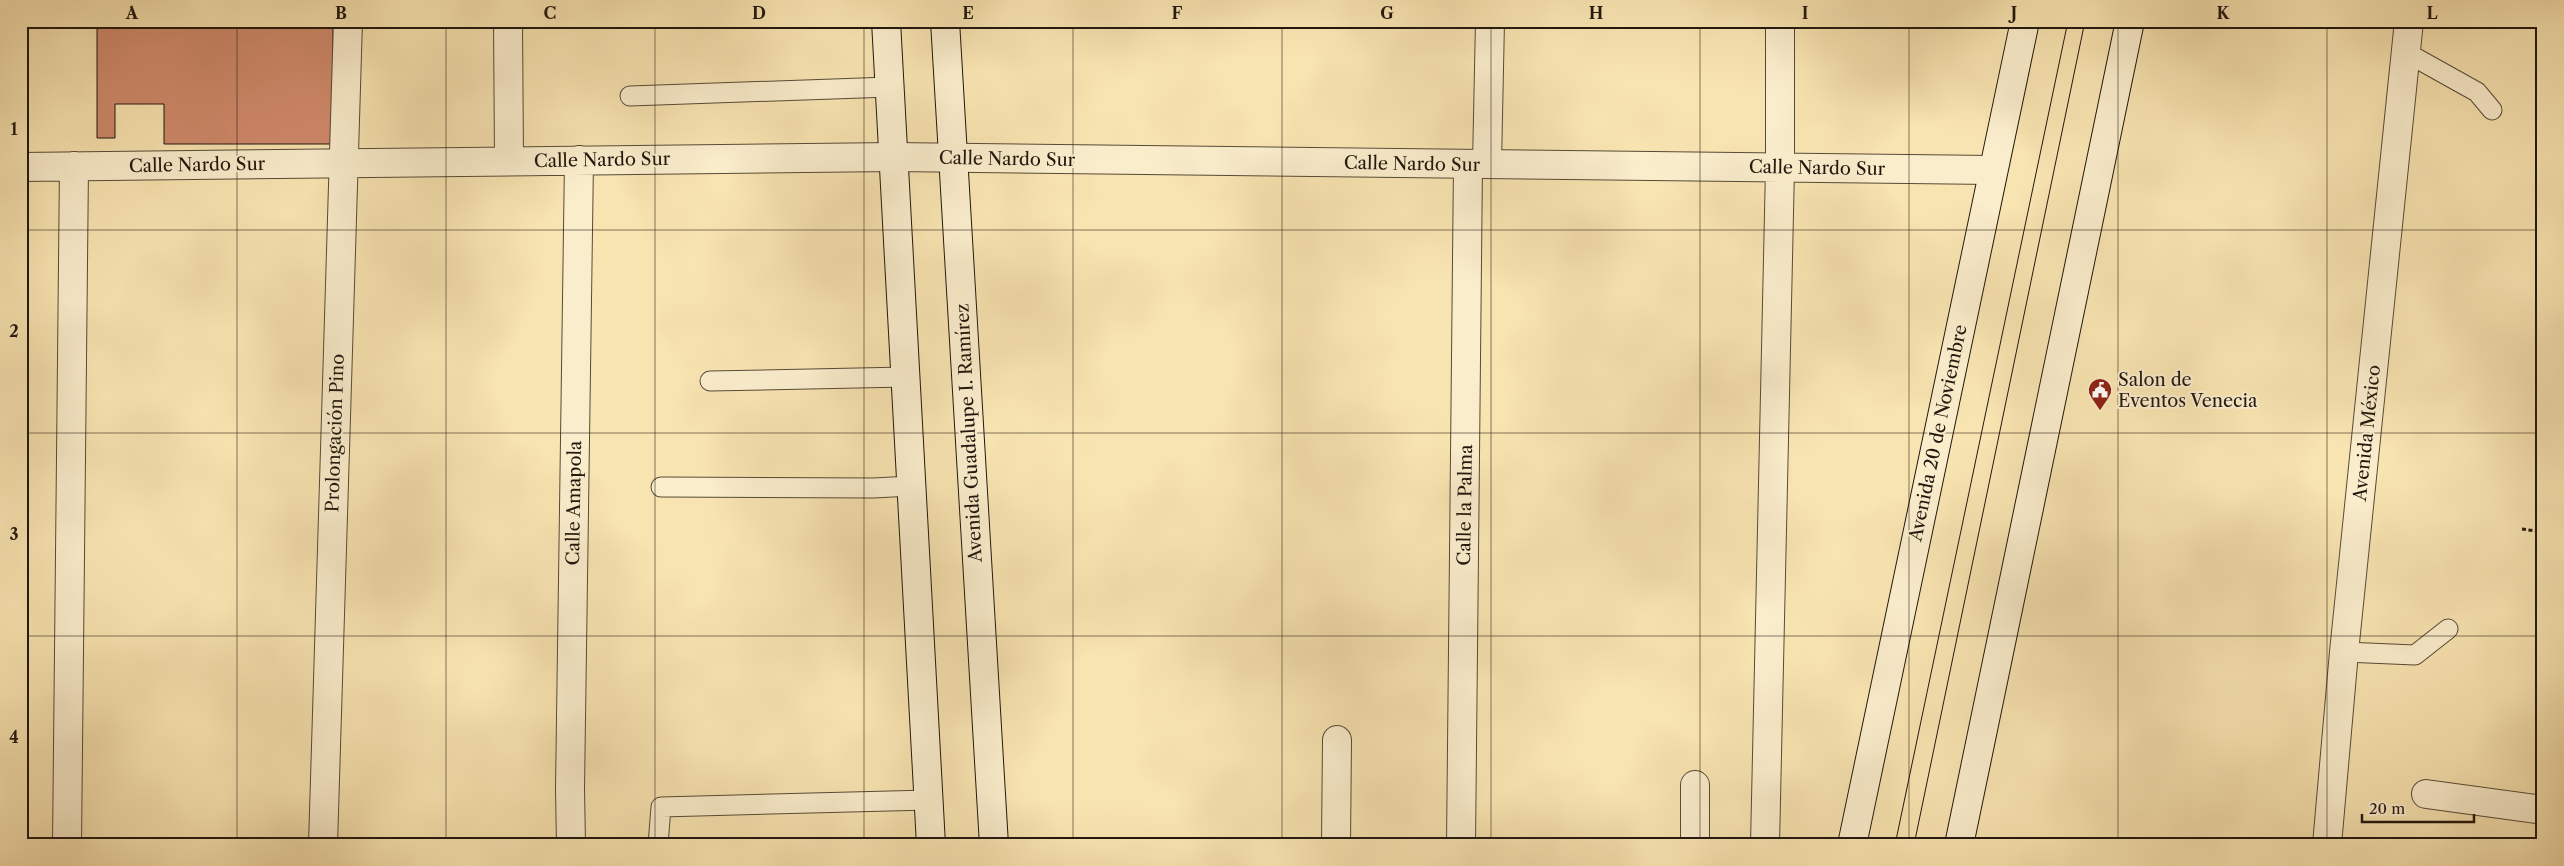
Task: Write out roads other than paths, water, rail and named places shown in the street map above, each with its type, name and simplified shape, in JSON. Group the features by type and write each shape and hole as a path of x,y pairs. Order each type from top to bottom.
{"street":[{"name":"Prolongación Pino","path":"323,845 328,611 345,163 348,21"},
{"path":"508,21 509,161"},
{"path":"886,21 931,845"},
{"name":"Avenida Guadalupe I. Ramírez","path":"945,21 994,845"},
{"name":"Calle la Palma","path":"1461,845 1478,164 1490,21"},
{"path":"1765,845 1780,168 1780,21"},
{"name":"Avenida 20 de Noviembre","path":"1852,845 2025,21"},
{"path":"1959,845 2130,21"},
{"name":"Avenida México","path":"2328,845 2344,652 2409,21"},
{"name":"Calle Nardo Sur","path":"21,167 894,157 1993,170"},
{"name":"Calle Amapola","path":"571,845 570,789 579,160"},
{"path":"66,845 74,166"},
{"path":"1336,845 1337,740"},
{"path":"1695,785 1695,845"},
{"path":"2426,794 2543,810"}],"lane":[{"path":"2407,53 2477,92 2492,110"},
{"path":"630,96 890,87"},
{"path":"710,380 906,377"},
{"path":"660,487 873,488 912,486"},
{"path":"2344,652 2415,655 2448,629"},
{"path":"658,845 661,807 929,800"}],"tram line":[{"path":"1895,845 2068,21"},
{"path":"1914,845 2085,21"}],"place":[{"name":"Salon de Eventos Venecia","path":"2100,411"}]}
